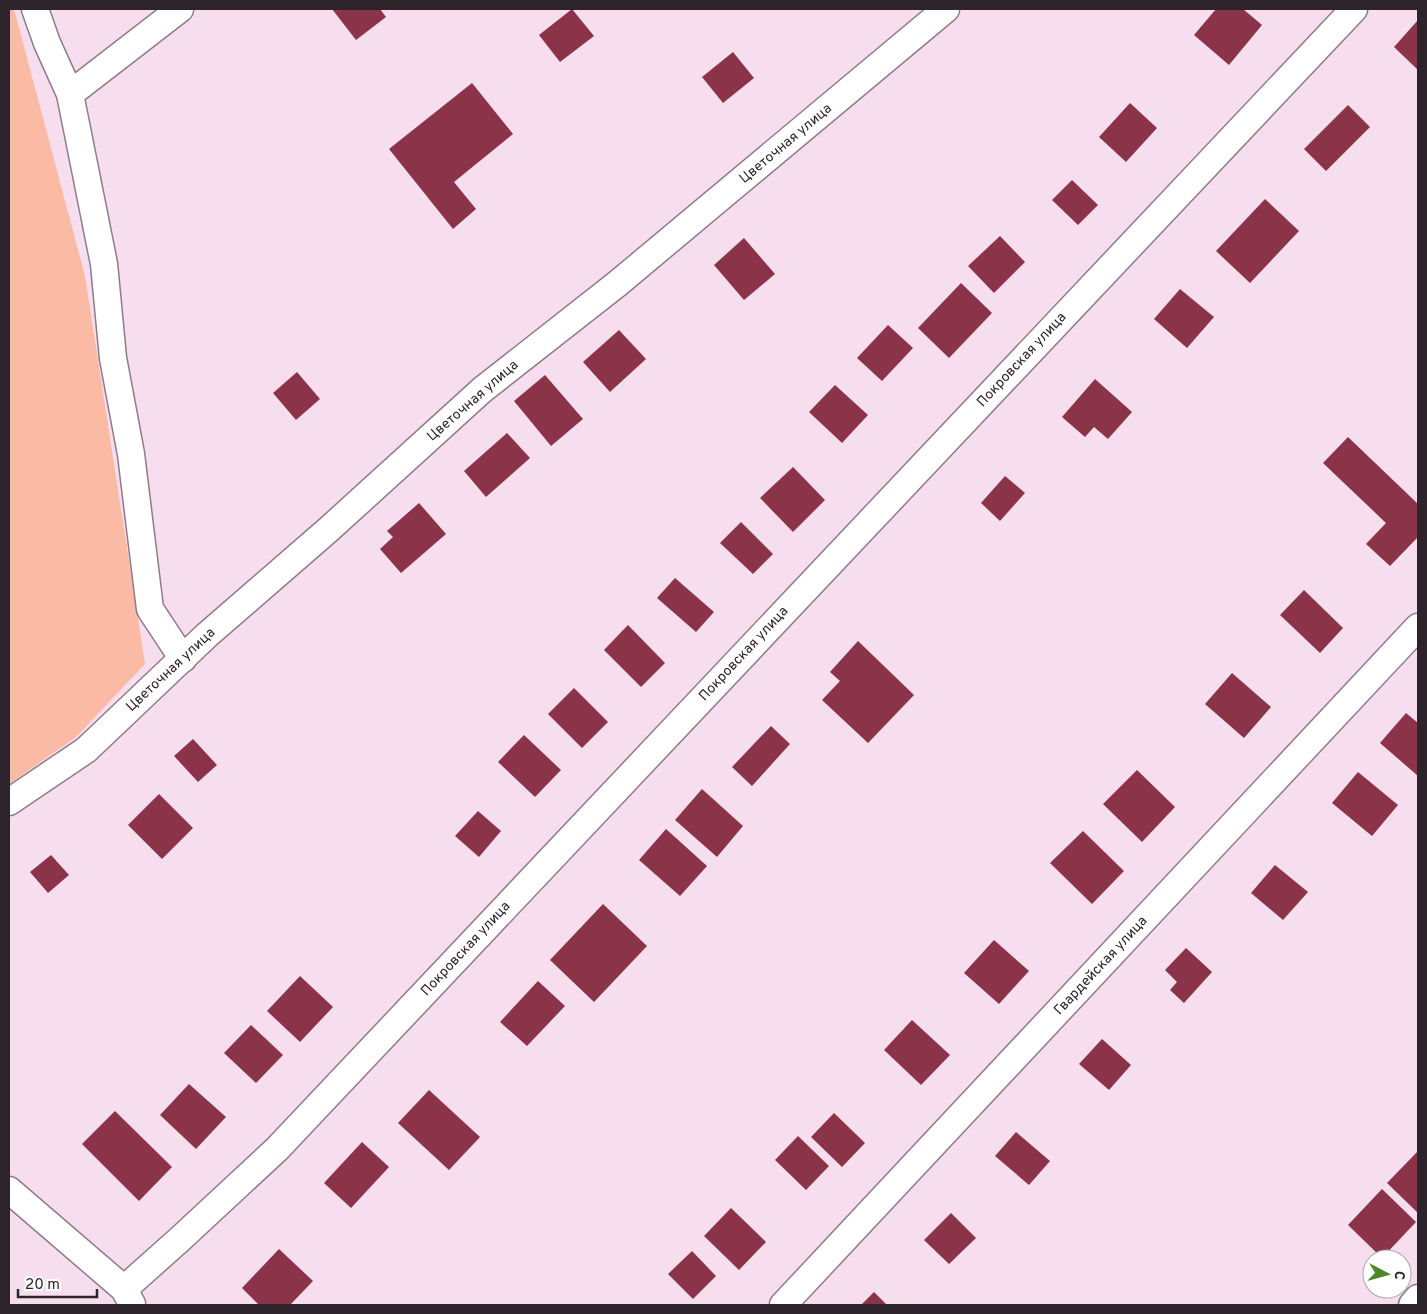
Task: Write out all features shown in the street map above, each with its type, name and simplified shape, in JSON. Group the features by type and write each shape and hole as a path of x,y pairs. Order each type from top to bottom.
{"street":[{"path":"35,9 47,43 70,94 104,264 113,358 131,454 150,609 183,659"},
{"path":"70,94 180,9"},
{"name":"Цветочная улица","path":"9,802 86,750 207,635 328,530 482,390 617,284 946,9"},
{"name":"Покровская улица","path":"128,1297 179,1240 277,1149 1354,9"},
{"name":"Гвардейская улица","path":"783,1305 1418,628"},
{"path":"9,1190 128,1297"},
{"path":"1412,1305 1418,1298"}],"shaded area":[{"path":"9,9 14,9 85,276 145,664 76,737 9,784"}],"building":[{"path":"332,9 380,9 386,17 356,40"},
{"path":"572,9 594,36 560,62 539,35"},
{"path":"1216,9 1243,9 1262,25 1229,65 1194,35"},
{"path":"1418,20 1418,70 1394,47"},
{"path":"733,52 754,78 723,103 702,77"},
{"path":"472,83 513,134 454,182 476,209 453,229 389,149"},
{"path":"1130,103 1157,128 1126,162 1099,137"},
{"path":"1348,105 1370,127 1326,171 1304,149"},
{"path":"1072,180 1098,205 1078,225 1052,200"},
{"path":"1265,199 1299,231 1250,283 1216,251"},
{"path":"1000,236 1025,262 994,293 968,266"},
{"path":"744,238 775,274 744,300 714,265"},
{"path":"961,283 992,313 949,358 918,328"},
{"path":"1180,289 1214,317 1187,348 1154,319"},
{"path":"888,325 913,348 882,381 857,358"},
{"path":"619,330 646,359 610,392 583,362"},
{"path":"297,372 320,399 296,420 273,393"},
{"path":"545,375 583,419 551,446 514,401"},
{"path":"1095,379 1132,412 1108,439 1094,427 1085,437 1062,417"},
{"path":"835,385 868,415 842,443 809,412"},
{"path":"507,433 530,458 486,497 464,471"},
{"path":"1348,437 1418,504 1418,537 1390,566 1366,544 1386,523 1323,463"},
{"path":"793,467 825,500 793,532 760,498"},
{"path":"1005,476 1025,493 1000,521 981,503"},
{"path":"419,503 446,534 401,573 380,549 393,537 387,531"},
{"path":"741,522 773,554 753,574 720,543"},
{"path":"675,578 714,612 696,632 657,598"},
{"path":"1304,590 1343,628 1320,653 1280,615"},
{"path":"628,625 665,663 641,687 604,650"},
{"path":"858,641 914,695 868,743 822,700 840,681 830,672"},
{"path":"1232,673 1271,707 1244,738 1205,704"},
{"path":"574,688 608,722 582,748 548,714"},
{"path":"1406,713 1418,723 1418,776 1380,743"},
{"path":"771,726 790,744 752,786 732,767"},
{"path":"524,735 561,770 535,797 498,762"},
{"path":"193,739 217,765 198,782 174,756"},
{"path":"1137,770 1175,807 1142,842 1103,804"},
{"path":"1358,772 1398,805 1372,836 1332,803"},
{"path":"702,789 743,826 717,857 675,820"},
{"path":"159,794 193,828 162,859 128,825"},
{"path":"478,811 501,831 479,857 455,836"},
{"path":"666,829 707,866 680,896 639,860"},
{"path":"1083,831 1124,871 1092,904 1050,863"},
{"path":"51,855 69,875 48,893 30,872"},
{"path":"1275,865 1308,892 1283,920 1251,893"},
{"path":"603,904 647,946 594,1002 550,960"},
{"path":"994,940 1029,971 999,1004 964,973"},
{"path":"1186,948 1212,972 1184,1003 1170,990 1177,982 1165,970"},
{"path":"300,976 333,1007 300,1042 267,1011"},
{"path":"538,981 565,1006 527,1046 500,1022"},
{"path":"912,1020 950,1055 921,1085 884,1050"},
{"path":"251,1025 283,1055 256,1083 224,1053"},
{"path":"1102,1039 1131,1065 1109,1090 1079,1064"},
{"path":"189,1084 226,1117 196,1149 160,1115"},
{"path":"429,1090 480,1137 449,1170 398,1123"},
{"path":"115,1111 172,1167 139,1201 82,1144"},
{"path":"834,1113 865,1143 842,1167 811,1137"},
{"path":"1016,1132 1050,1161 1029,1185 995,1156"},
{"path":"798,1136 829,1166 806,1190 775,1160"},
{"path":"362,1142 389,1167 351,1208 324,1183"},
{"path":"1418,1151 1418,1213 1387,1183"},
{"path":"1382,1189 1416,1222 1390,1249 1373,1249 1348,1225"},
{"path":"731,1208 766,1242 739,1270 704,1236"},
{"path":"951,1213 976,1238 949,1264 924,1240"},
{"path":"279,1249 313,1281 290,1305 259,1305 242,1288"},
{"path":"692,1251 716,1276 693,1299 668,1274"},
{"path":"874,1292 887,1305 861,1305"}]}
